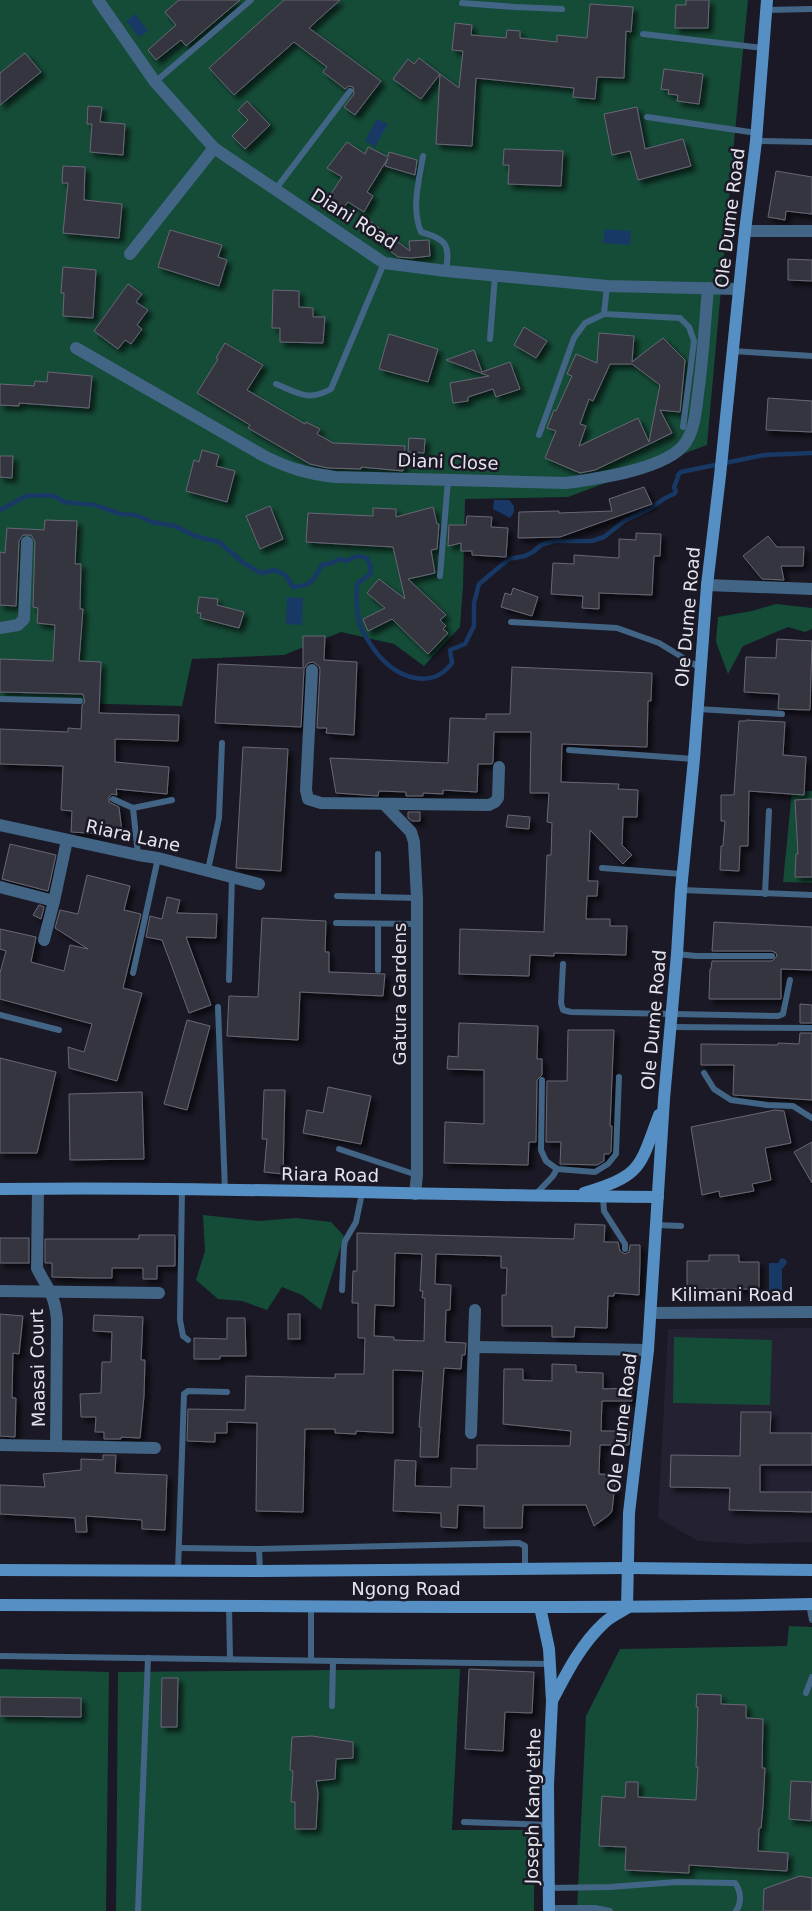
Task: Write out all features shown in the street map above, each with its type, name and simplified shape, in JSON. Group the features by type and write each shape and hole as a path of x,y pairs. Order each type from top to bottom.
{"street":[{"name":"Diani Road","path":"98,0 155,82 214,148 384,263 446,271 607,286 739,289"},
{"name":"Ole Dume Road","path":"627,1608 629,1513 648,1350 664,1099 682,874 694,760 707,585 757,137 766,5"},
{"path":"130,254 214,148"},
{"path":"745,231 812,231"},
{"name":"Diani Close","path":"76,348 285,467 306,473 335,476 448,480 566,482 604,477 638,469 669,456 686,443 694,420 702,360 708,288"},
{"path":"0,628 18,624 24,619 27,542"},
{"path":"707,585 812,589"},
{"path":"312,670 306,790 308,799 321,803 489,805 496,802 498,798 499,767"},
{"name":"Gatura Gardens","path":"384,804 411,832 414,842 418,898 417,1175 415,1194"},
{"name":"Riara Lane","path":"0,825 158,858 259,884"},
{"path":"44,940 67,840"},
{"path":"0,887 54,901"},
{"path":"574,1196 613,1184 630,1175 640,1164 664,1099"},
{"name":"Riara Road","path":"0,1189 225,1190 658,1197"},
{"name":"Maasai Court","path":"38,1189 37,1268 51,1292 55,1303 57,1319 56,1445"},
{"name":"Maasai Court","path":"0,1291 159,1293"},
{"path":"471,1433 475,1310"},
{"name":"Kilimani Road","path":"651,1313 812,1312"},
{"path":"475,1347 648,1350"},
{"name":"Maasai Court","path":"0,1445 155,1448"},
{"name":"Ngong Road","path":"0,1570 260,1571 627,1568 812,1570"},
{"name":"Ngong Road","path":"0,1605 627,1608 811,1604"},
{"name":"Joseph Kang'ethe","path":"540,1608 548,1637 552,1701 548,1786 550,1909"},
{"path":"552,1701 567,1672 591,1637 605,1622 627,1608"}],"lane":[{"path":"155,82 251,0"},
{"path":"515,8 516,0"},
{"path":"462,3 515,8 562,9"},
{"path":"766,5 812,9"},
{"path":"643,34 763,48"},
{"path":"275,190 350,91"},
{"path":"647,117 757,137 812,142"},
{"path":"423,156 416,208 417,221 421,232 436,236 449,252 446,271"},
{"path":"276,384 305,396 320,396 332,389 384,263"},
{"path":"490,339 495,276"},
{"path":"604,314 607,286"},
{"path":"539,435 574,338 585,323 604,314 680,318 689,327 694,341 683,427"},
{"path":"732,351 812,356"},
{"path":"440,576 448,480"},
{"path":"511,622 617,628 660,643 700,668"},
{"path":"0,699 80,700"},
{"path":"698,709 782,714"},
{"path":"208,870 219,818 222,742"},
{"path":"569,750 694,760"},
{"path":"113,799 133,808 172,800"},
{"path":"133,808 138,855"},
{"path":"765,894 770,812"},
{"path":"378,854 378,897"},
{"path":"134,972 158,858"},
{"path":"602,868 682,874"},
{"path":"229,980 232,877"},
{"path":"681,890 812,895"},
{"path":"337,896 418,898"},
{"path":"336,923 417,924"},
{"path":"378,924 378,970"},
{"path":"677,954 696,956 772,956"},
{"path":"563,964 561,1003 564,1010 671,1020 812,1028"},
{"path":"671,1020 691,1016 778,1016 784,1014 790,980"},
{"path":"218,1008 225,1190"},
{"path":"0,1015 58,1030"},
{"path":"704,1073 714,1089 731,1100 767,1105 793,1106 812,1118"},
{"path":"542,1080 541,1150 546,1161 557,1169 595,1172 608,1164 616,1154 619,1077"},
{"path":"339,1149 417,1175"},
{"path":"535,1195 557,1169"},
{"path":"182,1190 180,1320 183,1336 188,1340"},
{"path":"342,1290 345,1241 356,1222 362,1193"},
{"path":"603,1197 604,1211 625,1244 625,1249"},
{"path":"657,1225 681,1226"},
{"path":"178,1570 184,1394 188,1391 227,1392"},
{"path":"179,1548 259,1549 519,1543 525,1546 525,1568"},
{"path":"259,1549 260,1571"},
{"path":"811,1604 812,1620"},
{"path":"229,1605 230,1659"},
{"path":"310,1605 311,1660"},
{"path":"0,1656 550,1664"},
{"path":"138,1911 148,1658"},
{"path":"332,1706 333,1661"},
{"path":"806,1693 812,1677"},
{"path":"464,1822 549,1826"},
{"path":"549,1888 610,1887 677,1882 735,1883 740,1890 740,1906 736,1911"},
{"path":"550,1909 595,1908 610,1911"}],"shaded area":[{"path":"812,1328 812,1542 745,1544 698,1541 658,1518 668,1329"}],"green space":[{"path":"0,0 748,0 733,152 739,154 730,189 707,445 568,497 465,499 460,627 424,666 394,644 341,632 284,655 192,659 182,706 0,701"},
{"path":"776,604 812,608 812,629 805,632 788,627 743,646 728,674 716,642 718,617 752,611"},
{"path":"792,791 812,791 812,883 783,882"},
{"path":"203,1215 259,1221 296,1218 331,1222 344,1236 321,1310 302,1295 282,1287 267,1310 242,1301 218,1299 196,1280 205,1251"},
{"path":"674,1337 772,1340 770,1405 673,1403"},
{"path":"789,1626 812,1627 812,1911 577,1911 586,1716 620,1649 787,1646"},
{"path":"0,1669 109,1672 106,1911 0,1911"},
{"path":"460,1669 452,1830 534,1830 534,1911 116,1911 118,1672"}],"water":[{"path":"135,14 148,31 139,37 126,21"},
{"path":"377,119 388,124 375,147 365,141"},
{"path":"605,229 631,231 630,245 603,243"},
{"path":"494,500 509,500 514,506 514,512 510,518 493,509"},
{"path":"287,597 303,598 302,625 286,624"},
{"path":"783,1258 787,1263 782,1269 782,1291 769,1291 769,1263 778,1263"}],"building":[{"path":"179,0 240,0 186,46 181,40 156,60 148,50 176,25 165,12"},
{"path":"284,0 340,0 309,28 381,81 355,115 344,107 354,94 353,87 349,86 345,89 323,72 327,67 294,42 234,95 209,68"},
{"path":"686,0 709,0 708,28 675,28 676,5 686,5"},
{"path":"590,4 633,7 631,32 626,31 624,78 597,77 595,99 573,97 574,88 476,78 472,146 436,144 440,74 459,88 463,51 452,50 455,23 472,25 471,35 506,38 507,30 520,31 520,38 557,42 557,35 587,38"},
{"path":"25,53 41,72 0,105 0,73"},
{"path":"419,58 440,74 421,99 393,79 408,59 414,64"},
{"path":"664,69 703,74 699,104 677,101 678,95 668,94 669,90 661,89"},
{"path":"247,101 270,125 245,149 232,136 248,120 238,110"},
{"path":"88,106 102,107 100,122 125,124 123,155 90,152 92,124 87,124"},
{"path":"637,107 645,149 683,139 691,166 638,180 630,151 612,155 604,114"},
{"path":"347,142 365,154 368,147 388,157 389,152 417,160 415,175 385,166 388,158 367,192 373,196 364,212 348,202 344,207 329,197 342,177 327,168"},
{"path":"504,149 563,151 561,186 508,184 509,165 503,165"},
{"path":"63,166 85,167 84,200 122,204 119,238 63,233 68,183 62,183"},
{"path":"776,171 812,177 812,214 786,211 785,220 768,217"},
{"path":"370,221 410,251 409,241 429,240 430,256 398,257 363,230"},
{"path":"170,230 222,245 218,257 227,260 219,286 158,267"},
{"path":"788,259 812,260 812,281 788,280"},
{"path":"63,267 96,270 93,318 63,316 64,293 61,293"},
{"path":"128,284 142,294 136,302 148,310 137,325 142,329 131,344 125,340 118,349 94,331"},
{"path":"273,290 299,291 299,307 313,308 313,317 325,317 323,343 280,342 280,328 272,328"},
{"path":"524,327 547,341 536,358 514,345"},
{"path":"599,333 634,336 632,362 663,338 685,360 680,412 660,410 672,433 595,470 580,473 545,458 556,431 547,428 572,376 567,374 576,354 597,363","holes":["610,364 632,364 660,385 649,442 638,418 579,446 586,426 580,424 589,399 593,401"]},
{"path":"389,334 438,349 428,382 379,369"},
{"path":"225,343 263,365 247,390 305,424 306,422 320,429 317,434 333,443 405,446 403,471 361,467 361,469 328,468 310,464 248,428 250,425 197,393 218,359 216,358"},
{"path":"474,350 482,372 510,362 520,389 496,397 493,389 468,397 468,401 453,403 450,383 489,376 446,360"},
{"path":"48,372 92,376 89,408 19,403 19,406 0,405 0,384 34,386 35,381 47,382"},
{"path":"768,398 812,401 812,432 766,430"},
{"path":"409,438 425,439 424,453 408,452"},
{"path":"202,450 219,455 216,466 235,471 227,502 186,491 194,460 199,462"},
{"path":"0,456 13,456 12,478 0,477"},
{"path":"644,487 652,504 560,537 518,538 519,512 612,511 609,499"},
{"path":"270,506 283,539 260,549 246,516"},
{"path":"433,507 437,524 439,524 437,549 431,550 435,573 408,579 446,615 440,620 446,626 443,629 448,633 428,654 392,619 368,631 363,619 385,608 367,593 379,579 405,599 393,547 306,542 308,513 373,516 373,508 396,509 396,517"},
{"path":"467,516 492,517 491,527 508,528 506,557 472,555 472,551 461,551 461,543 448,546 449,525 466,525"},
{"path":"45,520 77,521 75,564 81,564 80,609 83,609 79,661 101,662 99,713 179,715 178,741 115,739 115,762 169,767 167,794 116,789 117,795 112,794 109,797 109,802 119,807 122,832 105,834 71,832 72,811 61,810 63,766 0,764 0,729 68,732 68,728 81,729 82,705 85,702 83,694 0,692 0,659 53,661 55,625 37,623 38,608 33,607 35,542 31,535 23,535 19,541 16,606 0,605 0,552 5,553 7,528 44,530"},
{"path":"636,533 661,534 660,556 654,556 652,595 599,593 599,609 582,608 583,596 551,594 553,563 574,564 574,555 619,558 619,539 636,540"},
{"path":"768,536 777,547 804,547 803,566 781,566 784,580 762,579 743,556"},
{"path":"513,588 538,597 532,616 501,607 505,593 511,595"},
{"path":"199,597 218,599 217,605 244,612 239,628 200,618 201,613 197,613"},
{"path":"303,636 325,636 324,660 357,662 354,735 326,733 327,728 317,728 320,670 319,666 313,662 308,663 304,669 301,727 215,723 218,664 303,668"},
{"path":"777,639 812,641 810,710 778,709 779,694 744,692 746,657 776,658"},
{"path":"512,667 652,673 651,701 648,701 647,747 562,744 561,782 619,784 618,789 638,790 637,817 623,817 622,845 632,855 623,864 590,830 588,881 598,881 597,896 587,896 586,919 610,919 610,926 627,926 626,955 554,953 554,956 530,955 529,976 459,974 460,929 544,932 547,855 551,855 552,823 547,822 549,793 530,793 531,732 494,732 493,762 492,764 478,764 477,792 443,790 443,794 423,793 423,796 406,796 406,792 379,791 378,796 336,793 330,758 448,763 450,718 486,719 486,714 510,714"},
{"path":"739,721 785,722 783,755 806,757 804,795 749,791 748,846 740,846 739,871 720,870 725,821 721,821 721,795 734,795"},
{"path":"243,747 288,749 281,871 236,868"},
{"path":"812,799 812,877 795,877 796,854 798,854 795,800"},
{"path":"408,812 420,812 420,821 412,821 408,818"},
{"path":"508,815 530,817 529,829 506,827"},
{"path":"10,844 56,855 48,891 2,879"},
{"path":"87,875 130,886 124,910 141,914 123,988 142,993 117,1081 69,1068 68,1047 84,1052 92,1024 0,999 0,973 6,951 0,949 0,929 36,937 31,962 64,971 70,945 88,949 55,928 60,910 78,914"},
{"path":"167,897 180,900 177,913 217,914 216,938 186,937 211,1005 189,1013 162,940 146,937 150,916 162,919"},
{"path":"39,905 44,907 41,919 33,915"},
{"path":"262,918 326,921 325,952 329,952 329,972 385,974 383,996 300,992 298,1040 227,1036 229,996 258,997"},
{"path":"714,922 812,927 812,970 781,969 781,999 709,999 712,961 772,961 777,956 772,951 712,951"},
{"path":"800,1004 812,1005 812,1023 800,1023"},
{"path":"187,1020 210,1026 187,1110 164,1104"},
{"path":"459,1023 538,1026 537,1059 542,1059 542,1075 537,1080 536,1142 529,1142 528,1165 444,1163 445,1122 484,1124 484,1070 447,1069 448,1056 458,1057"},
{"path":"568,1030 614,1030 610,1126 612,1126 611,1152 604,1154 604,1161 597,1165 560,1164 561,1142 546,1142 547,1081 567,1081"},
{"path":"800,1033 812,1033 812,1100 733,1095 734,1065 701,1065 701,1044 799,1044"},
{"path":"0,1058 56,1072 37,1153 0,1153"},
{"path":"328,1087 371,1096 361,1144 303,1133 307,1110 323,1113"},
{"path":"264,1090 285,1090 283,1174 264,1172 267,1139 262,1139"},
{"path":"142,1092 144,1159 70,1160 69,1094"},
{"path":"775,1110 784,1111 791,1143 765,1148 771,1180 752,1184 754,1191 720,1197 719,1191 702,1195 691,1127"},
{"path":"812,1142 812,1183 794,1152"},
{"path":"575,1224 605,1225 604,1242 618,1242 620,1251 625,1254 629,1252 630,1245 640,1245 640,1261 639,1295 614,1293 614,1296 608,1296 607,1328 575,1327 574,1337 552,1337 552,1326 502,1326 502,1295 506,1295 507,1268 501,1268 501,1256 436,1254 435,1284 451,1285 450,1310 446,1310 445,1342 466,1343 465,1355 462,1355 461,1369 444,1368 438,1457 420,1457 421,1427 419,1427 423,1371 393,1370 393,1433 356,1431 356,1434 335,1433 335,1429 305,1429 303,1512 256,1511 257,1423 227,1422 227,1433 215,1433 215,1442 187,1441 188,1409 245,1410 246,1376 335,1378 335,1374 364,1374 365,1338 358,1338 358,1303 352,1303 353,1271 357,1271 357,1233 574,1239","holes":["395,1253 422,1254 420,1291 423,1291 422,1298 425,1298 424,1341 394,1340 394,1337 374,1336 375,1305 394,1306"]},
{"path":"139,1235 175,1235 175,1266 157,1266 157,1279 143,1279 143,1268 112,1268 112,1278 52,1277 52,1263 45,1263 45,1239 139,1239"},
{"path":"0,1238 29,1238 29,1263 0,1263"},
{"path":"709,1255 739,1255 739,1262 759,1262 759,1289 687,1289 687,1261 709,1261"},
{"path":"0,1314 23,1316 19,1354 13,1353 12,1398 16,1398 15,1437 0,1436"},
{"path":"288,1314 300,1314 300,1339 288,1339"},
{"path":"94,1315 143,1317 141,1360 145,1360 140,1438 121,1437 121,1439 104,1439 104,1432 95,1432 96,1417 81,1417 80,1394 101,1393 102,1362 111,1362 112,1332 93,1331"},
{"path":"227,1318 245,1318 246,1356 194,1359 194,1338 227,1339"},
{"path":"552,1364 576,1365 576,1372 603,1373 603,1389 631,1388 632,1401 602,1401 601,1431 630,1431 629,1445 600,1445 599,1474 616,1475 612,1511 609,1515 594,1526 586,1505 523,1505 522,1528 484,1528 484,1506 458,1505 457,1528 441,1527 441,1513 393,1511 395,1460 416,1461 415,1486 451,1487 451,1468 477,1469 477,1445 570,1446 571,1431 503,1424 504,1369 523,1369 523,1380 552,1381"},
{"path":"741,1412 771,1412 770,1433 812,1433 812,1465 760,1465 760,1492 812,1492 812,1512 729,1510 730,1488 670,1487 671,1455 740,1456"},
{"path":"103,1455 116,1455 115,1473 167,1475 165,1530 142,1529 142,1520 86,1516 87,1532 76,1532 75,1518 0,1514 0,1485 45,1487 43,1474 81,1470 81,1459 103,1460"},
{"path":"469,1669 534,1672 532,1713 505,1712 503,1751 465,1749"},
{"path":"162,1678 178,1678 177,1727 161,1727"},
{"path":"697,1694 721,1695 721,1704 746,1705 746,1718 763,1719 762,1768 765,1768 758,1851 788,1853 787,1871 689,1865 689,1873 625,1870 626,1847 599,1846 602,1796 625,1798 626,1782 638,1782 638,1797 696,1800 698,1767 696,1767"},
{"path":"0,1697 81,1698 81,1717 0,1716"},
{"path":"312,1736 353,1742 353,1758 336,1759 335,1779 316,1781 318,1793 316,1829 295,1829 295,1802 291,1802 293,1771 290,1770 292,1737"},
{"path":"791,1781 812,1782 811,1821 789,1819"},
{"path":"800,1876 812,1878 812,1911 763,1911 764,1889"}],"waterway":[{"path":"0,510 26,496 47,495 57,497 64,502 95,505 120,514 135,515 152,522 175,526 195,536 219,542 245,564 261,573 275,570 286,576 293,587 305,585 312,581 322,565 340,559 346,561 357,556 367,558 371,567 370,574 357,584 358,614 362,630 382,659 398,672 407,676 427,678 436,676 452,663 450,650 465,644 474,626 474,603 479,584 509,559 525,556 541,545 554,541 592,541 604,537 624,521 674,494 678,475 681,472 764,455 812,453"}]}
